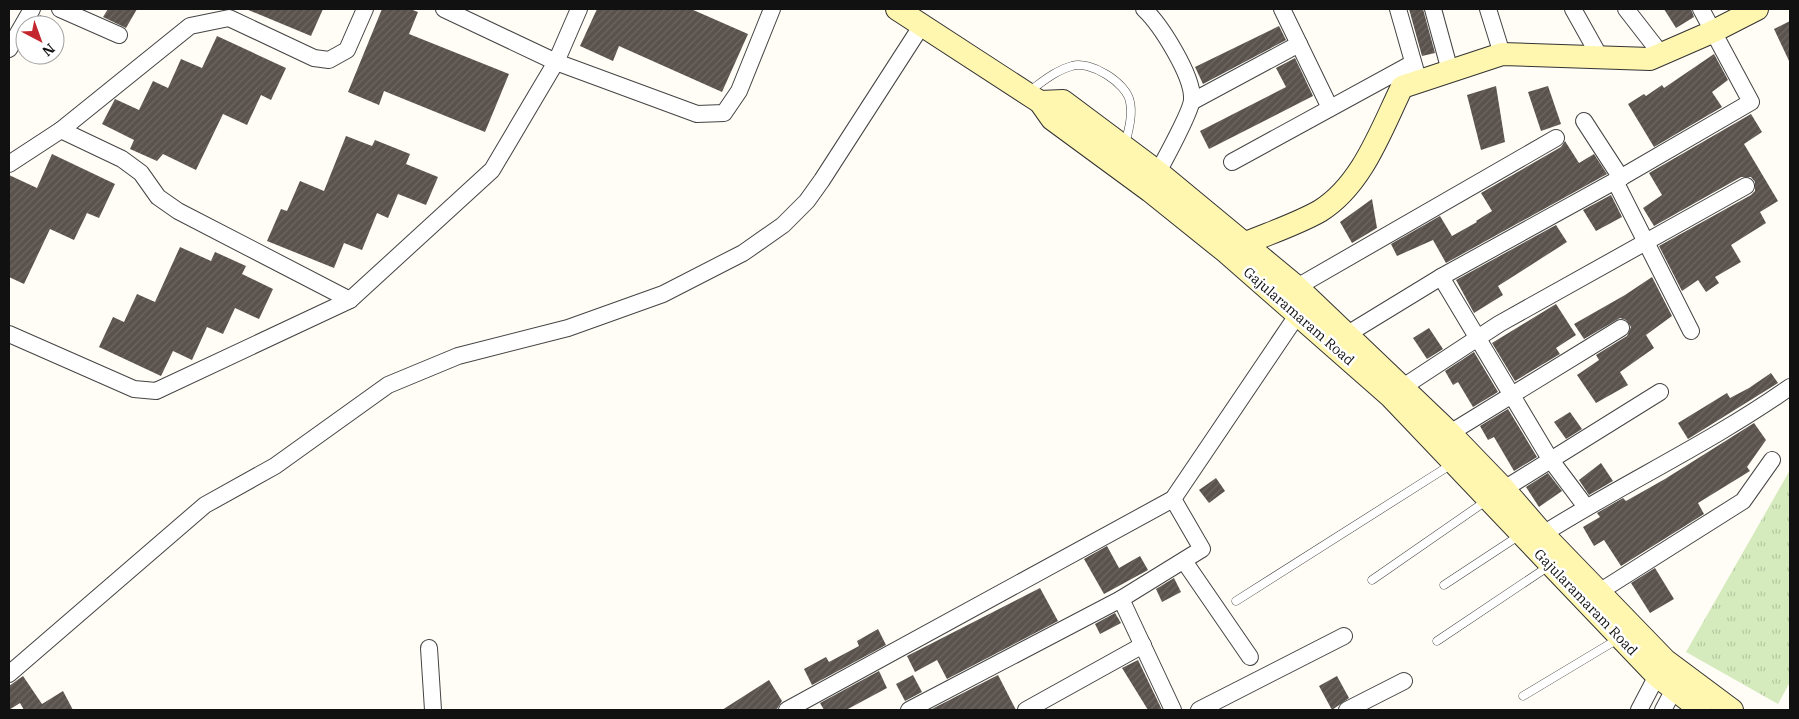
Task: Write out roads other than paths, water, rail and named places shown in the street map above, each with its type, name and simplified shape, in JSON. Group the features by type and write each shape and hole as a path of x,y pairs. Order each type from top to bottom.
{"main road":[{"path":"1246,243 1321,210 1345,190 1366,160 1402,87 1416,72 1450,71 1502,54 1601,59 1650,59 1712,32 1757,9"},
{"name":"Gajularamaram Road","path":"909,17 1033,98 1052,118 1150,191 1298,314 1390,396 1454,462 1496,494 1532,534 1551,564 1620,638 1670,675 1732,710"},
{"path":"1033,98 1063,101 1125,146 1246,243 1297,287 1450,433 1496,494"},
{"path":"1532,534 1599,592 1701,710"}],"street":[{"path":"9,49 32,9"},
{"path":"60,9 119,35"},
{"path":"9,164 61,130 190,26 229,18 314,58 329,60 347,50 365,9"},
{"path":"444,9 556,62 697,114 724,114 739,91 772,9"},
{"path":"9,334 134,389 156,391 350,300 492,170 556,62 579,9"},
{"path":"1144,9 1166,36 1190,85 1193,101"},
{"path":"1282,9 1330,108"},
{"path":"1232,162 1330,108 1416,72 1398,9"},
{"path":"1433,9 1450,71"},
{"path":"1488,9 1502,54"},
{"path":"1573,9 1601,59"},
{"path":"1626,9 1661,54"},
{"path":"1346,335 1441,277 1618,180 1751,102 1701,9"},
{"path":"9,674 205,505 289,456 388,385 458,356 568,328 663,294 743,253 783,225 807,201 822,180 909,17"},
{"path":"1158,172 1193,101 1299,44"},
{"path":"1584,121 1618,180 1646,242 1691,331"},
{"path":"61,130 122,159 141,172 158,197 178,210 350,300"},
{"path":"1297,287 1556,138"},
{"path":"1403,387 1476,338 1746,186"},
{"path":"1441,277 1511,397 1550,459 1586,507"},
{"path":"787,710 1173,499 1298,314"},
{"path":"1450,433 1621,328"},
{"path":"1532,534 1586,507 1752,414 1790,387"},
{"path":"1496,494 1660,392"},
{"path":"1599,592 1743,501 1772,460"},
{"path":"909,710 1121,599 1202,549 1173,499"},
{"path":"1184,561 1250,657"},
{"path":"1121,599 1173,710"},
{"path":"1199,710 1344,636"},
{"path":"1026,710 1143,645"},
{"path":"429,648 433,710"},
{"path":"1639,710 1670,675"},
{"path":"1663,710 1670,675"},
{"path":"1347,710 1404,681"}],"lane":[{"path":"1033,98 1072,65 1092,67 1123,88 1130,101 1130,120 1125,146"},
{"path":"1236,601 1454,462"},
{"path":"1372,580 1496,494"},
{"path":"1444,585 1532,534"},
{"path":"1437,641 1551,564"},
{"path":"1523,696 1620,638"}]}
